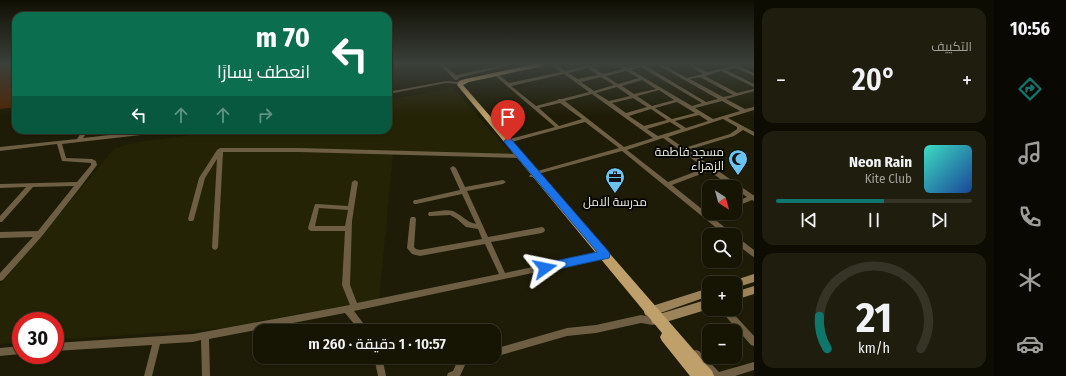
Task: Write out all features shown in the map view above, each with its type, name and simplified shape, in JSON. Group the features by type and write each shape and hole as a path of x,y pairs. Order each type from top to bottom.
{"main road":[{"path":"458,82 508,141 518,156"},
{"path":"458,82 455,86 534,174 698,376"},
{"path":"742,282 754,278"},
{"path":"742,294 754,290"},
{"path":"650,316 702,295"},
{"path":"650,316 702,305"},
{"path":"650,316 683,348 707,376"}],"street":[{"path":"392,92 455,82"},
{"path":"504,82 558,127"},
{"path":"508,85 523,82"},
{"path":"578,82 644,128 683,150 753,198"},
{"path":"613,82 684,129"},
{"path":"535,108 632,82"},
{"path":"646,82 711,120"},
{"path":"668,82 706,104"},
{"path":"693,82 744,111"},
{"path":"711,82 737,95"},
{"path":"608,103 659,89"},
{"path":"691,108 754,90"},
{"path":"560,100 702,212"},
{"path":"626,115 678,100"},
{"path":"534,174 622,149 711,120 754,108"},
{"path":"644,128 699,113"},
{"path":"723,117 754,134"},
{"path":"508,141 586,120"},
{"path":"683,150 732,135 740,130 739,126"},
{"path":"79,139 83,134"},
{"path":"0,149 119,134"},
{"path":"2,274 40,234 80,184 94,162 64,160 59,142"},
{"path":"220,150 299,150 518,156"},
{"path":"191,219 202,178 220,150"},
{"path":"216,247 220,150"},
{"path":"453,168 503,276"},
{"path":"668,184 710,168"},
{"path":"355,182 349,229 346,285 356,307"},
{"path":"416,202 503,182"},
{"path":"0,186 80,184"},
{"path":"0,220 32,185"},
{"path":"742,202 753,198"},
{"path":"349,229 311,228 317,206 351,208"},
{"path":"430,214 451,212 468,225 480,227"},
{"path":"413,219 410,248 414,252 420,253 542,230"},
{"path":"712,220 721,228"},
{"path":"0,235 40,234"},
{"path":"742,245 754,254"},
{"path":"64,346 205,336 347,309 602,256"},
{"path":"347,309 359,324"},
{"path":"501,351 567,332 596,329 650,316"},
{"path":"730,316 754,342"},
{"path":"205,336 206,376"},
{"path":"148,376 157,340"},
{"path":"683,348 696,355 718,376 754,366"},
{"path":"0,352 12,351"},
{"path":"379,364 382,376"},
{"path":"455,375 460,364"}],"shaded area":[{"path":"0,82 12,82 12,108 0,109"},
{"path":"453,88 514,157 393,153 379,301 296,314 224,328 64,339 64,312 12,312 12,343 0,344 0,285 114,149 131,143 199,134 392,134 392,99"}],"place":[{"name":"مسجد فاطمة الزهراء","path":"738,176"},
{"name":"مدرسة الامل","path":"615,194"}],"route":[{"path":"508,141 605,255 545,268"}]}
